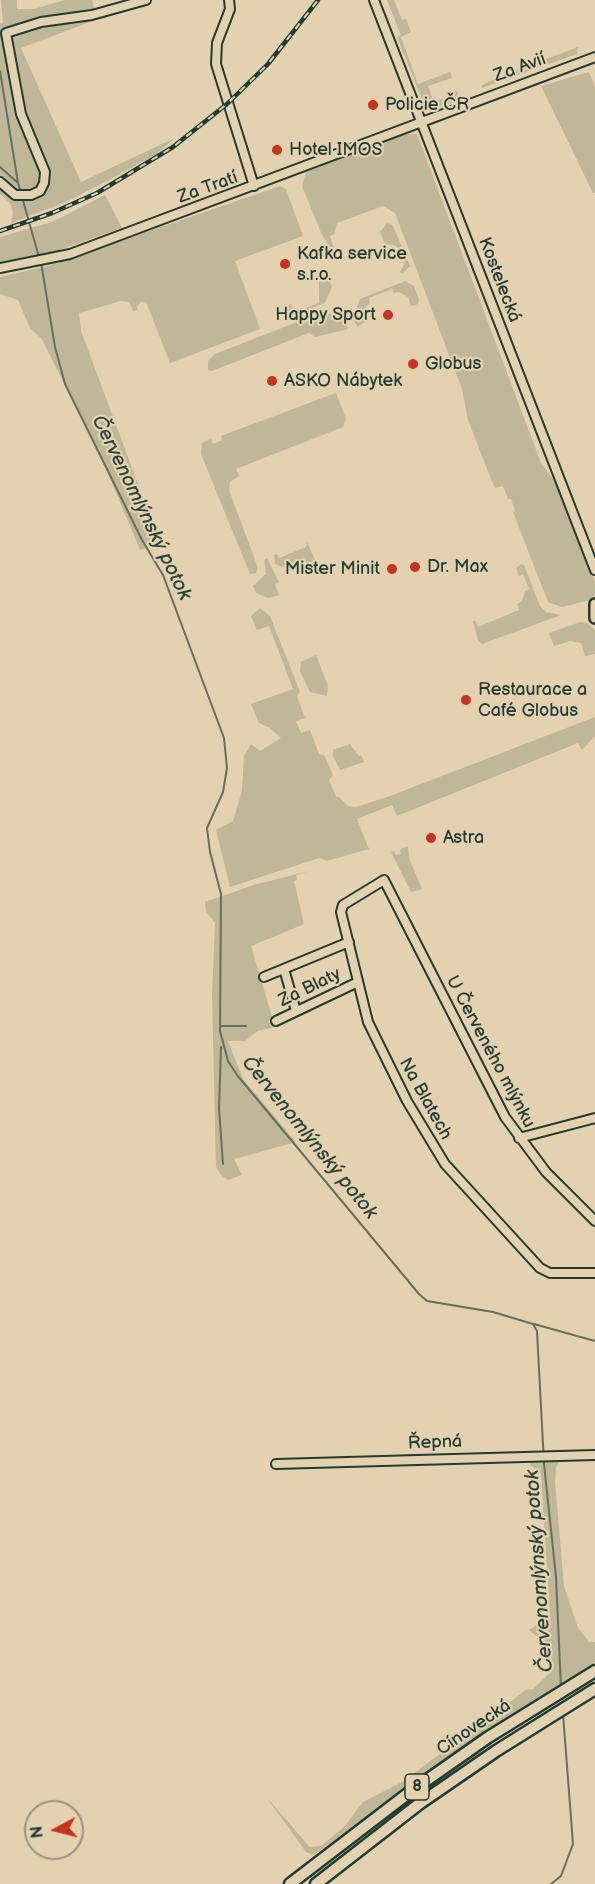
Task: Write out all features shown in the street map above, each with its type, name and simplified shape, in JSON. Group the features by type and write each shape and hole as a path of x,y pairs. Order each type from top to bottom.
{"highway":[{"name":"Cínovecká","path":"290,1884 410,1792 550,1698 595,1671"},
{"name":"Cínovecká","path":"316,1884 419,1804 595,1689"}],"main road":[{"path":"595,604 595,618"}],"street":[{"path":"0,182 15,195 31,195 40,191 45,183 45,172 21,114 6,33 40,21 92,15 146,0"},
{"path":"229,0 230,9 217,43 216,64 254,186"},
{"name":"Kostelecká","path":"374,0 595,570"},
{"name":"Za Avií","path":"421,121 595,57"},
{"name":"Za Tratí","path":"0,268 47,260 254,186 421,121"},
{"name":"Na Blatech","path":"384,880 341,909 368,1022 407,1101 445,1164 540,1268 550,1273 595,1273"},
{"name":"U Červeného mlýnku","path":"384,880 490,1092 519,1138 546,1172 595,1221"},
{"path":"264,977 349,942"},
{"path":"284,969 296,1011"},
{"name":"Za Blaty","path":"276,1022 358,982"},
{"path":"519,1138 595,1118"},
{"name":"Řepná","path":"276,1464 595,1455"}],"shaded area":[{"path":"1,0 17,0 17,9 34,9 65,0 92,0 98,19 21,48 81,182 175,138 156,154 109,180 66,202 11,223 13,212 10,203 0,194 0,24 3,23"},
{"path":"387,0 394,0 402,20 406,19 411,32 401,37 418,84 450,72 452,78 428,86 434,102 455,94 454,89 458,93 457,101 436,108 424,104 397,37 401,35"},
{"path":"578,47 577,54 482,88 482,85 501,76"},
{"path":"589,72 595,87 595,193 541,86"},
{"path":"405,134 417,134 541,463 557,485 595,582 595,594 590,600 562,607 548,602 513,512 515,511 511,499 508,499 503,486 495,488 491,479 468,420 462,389 395,213 383,206 337,223 334,234 330,236 334,248 330,248 322,235 302,186 306,172"},
{"path":"280,186 286,189 303,236 235,261 260,329 170,363 146,302 141,302 137,307 138,310 133,311 129,302 121,301 79,313 81,331 160,543 140,550 107,471 42,339 30,328 18,300 0,294 0,277 48,266"},
{"path":"105,195 122,228 50,253 0,262 0,237 52,222"},
{"path":"387,223 393,226 410,266 403,273 400,272 405,263 400,249 394,245 385,244 380,232"},
{"path":"327,276 332,287 325,303 294,314 288,312 287,306 291,304 294,312 319,303 319,278"},
{"path":"405,281 414,286 419,299 418,304 411,306 408,297 399,292 394,293 392,289 369,298 370,302 365,308 365,322 357,327 353,317 360,299"},
{"path":"323,312 345,318 348,329 315,337 309,333 212,371 208,370 208,361 215,354"},
{"path":"336,393 346,419 343,427 236,469 239,476 230,482 229,490 258,568 256,573 250,574 201,454 202,443 211,439 213,444 222,440 221,436"},
{"path":"307,542 316,562 315,566 310,566 301,560 282,567 275,564 274,555 277,554 279,558 306,547"},
{"path":"267,558 279,582 275,584 279,595 268,598 256,593 253,586 266,574 264,560"},
{"path":"521,564 524,565 540,606 546,612 561,615 482,644 478,640 473,622 475,620 478,627 519,610 517,604 522,601 525,591 529,589 523,574 519,576 516,568"},
{"path":"260,608 270,616 300,692 297,696 305,718 296,721 301,733 310,730 319,754 324,755 333,775 329,780 336,797 348,806 356,807 390,796 595,717 595,736 582,750 578,743 397,816 392,805 357,819 369,849 327,861 319,858 230,887 216,830 233,821 242,791 244,756 251,744 260,751 281,738 270,728 259,723 251,704 293,689 269,626 257,630 251,616"},
{"path":"580,622 587,623 595,630 595,654 585,656 581,643 570,641 554,646 549,633"},
{"path":"316,655 328,686 327,696 310,692 300,671 301,662"},
{"path":"350,744 359,756 361,755 364,762 340,770 333,756 333,750"},
{"path":"408,846 409,858 422,889 411,892 391,852 394,851 396,855 401,854 400,849"},
{"path":"314,870 296,875 297,880 294,881 304,924 251,946 275,1027 258,1031 245,1041 228,1041 243,1079 296,1142 234,1159 242,1175 228,1180 221,1175 216,1166 212,994 215,923 206,911 205,902 257,884"},
{"path":"524,1459 560,1460 556,1468 555,1482 564,1586 578,1628 589,1642 595,1642 595,1662 451,1755 314,1855 306,1852 267,1798 310,1847 321,1846 345,1826 363,1802 402,1782 526,1690 533,1689 551,1672 549,1646 529,1630 550,1616 541,1474"}],"waterway":[{"path":"0,71 18,183"},
{"name":"Červenomlýnský potok","path":"0,167 18,183 39,257"},
{"name":"Červenomlýnský potok","path":"41,262 55,347 65,384 142,540 163,575 224,738 227,768 223,792 207,828 210,852 221,894 220,1031 228,1061 237,1075 427,1301 493,1312 533,1324 537,1331 544,1464 556,1577 561,1688"},
{"path":"220,1026 246,1026"},
{"path":"221,1047 219,1109 223,1164"},
{"path":"534,1324 595,1341"},
{"name":"Červenomlýnský potok","path":"551,1884 561,1876 573,1844 563,1714"}],"railway":[{"path":"0,231 52,213 97,193 173,147 227,104 268,64 318,0"}],"place":[{"name":"Policie ČR","path":"373,105"},
{"name":"Hotel IMOS","path":"277,150"},
{"name":"Kafka service s.r.o.","path":"285,264"},
{"name":"Happy Sport","path":"388,315"},
{"name":"Globus","path":"413,364"},
{"name":"ASKO Nábytek","path":"272,381"},
{"name":"Dr. Max","path":"415,567"},
{"name":"Mister Minit","path":"392,569"},
{"name":"Restaurace a Café Globus","path":"466,700"},
{"name":"Astra","path":"431,838"}]}
